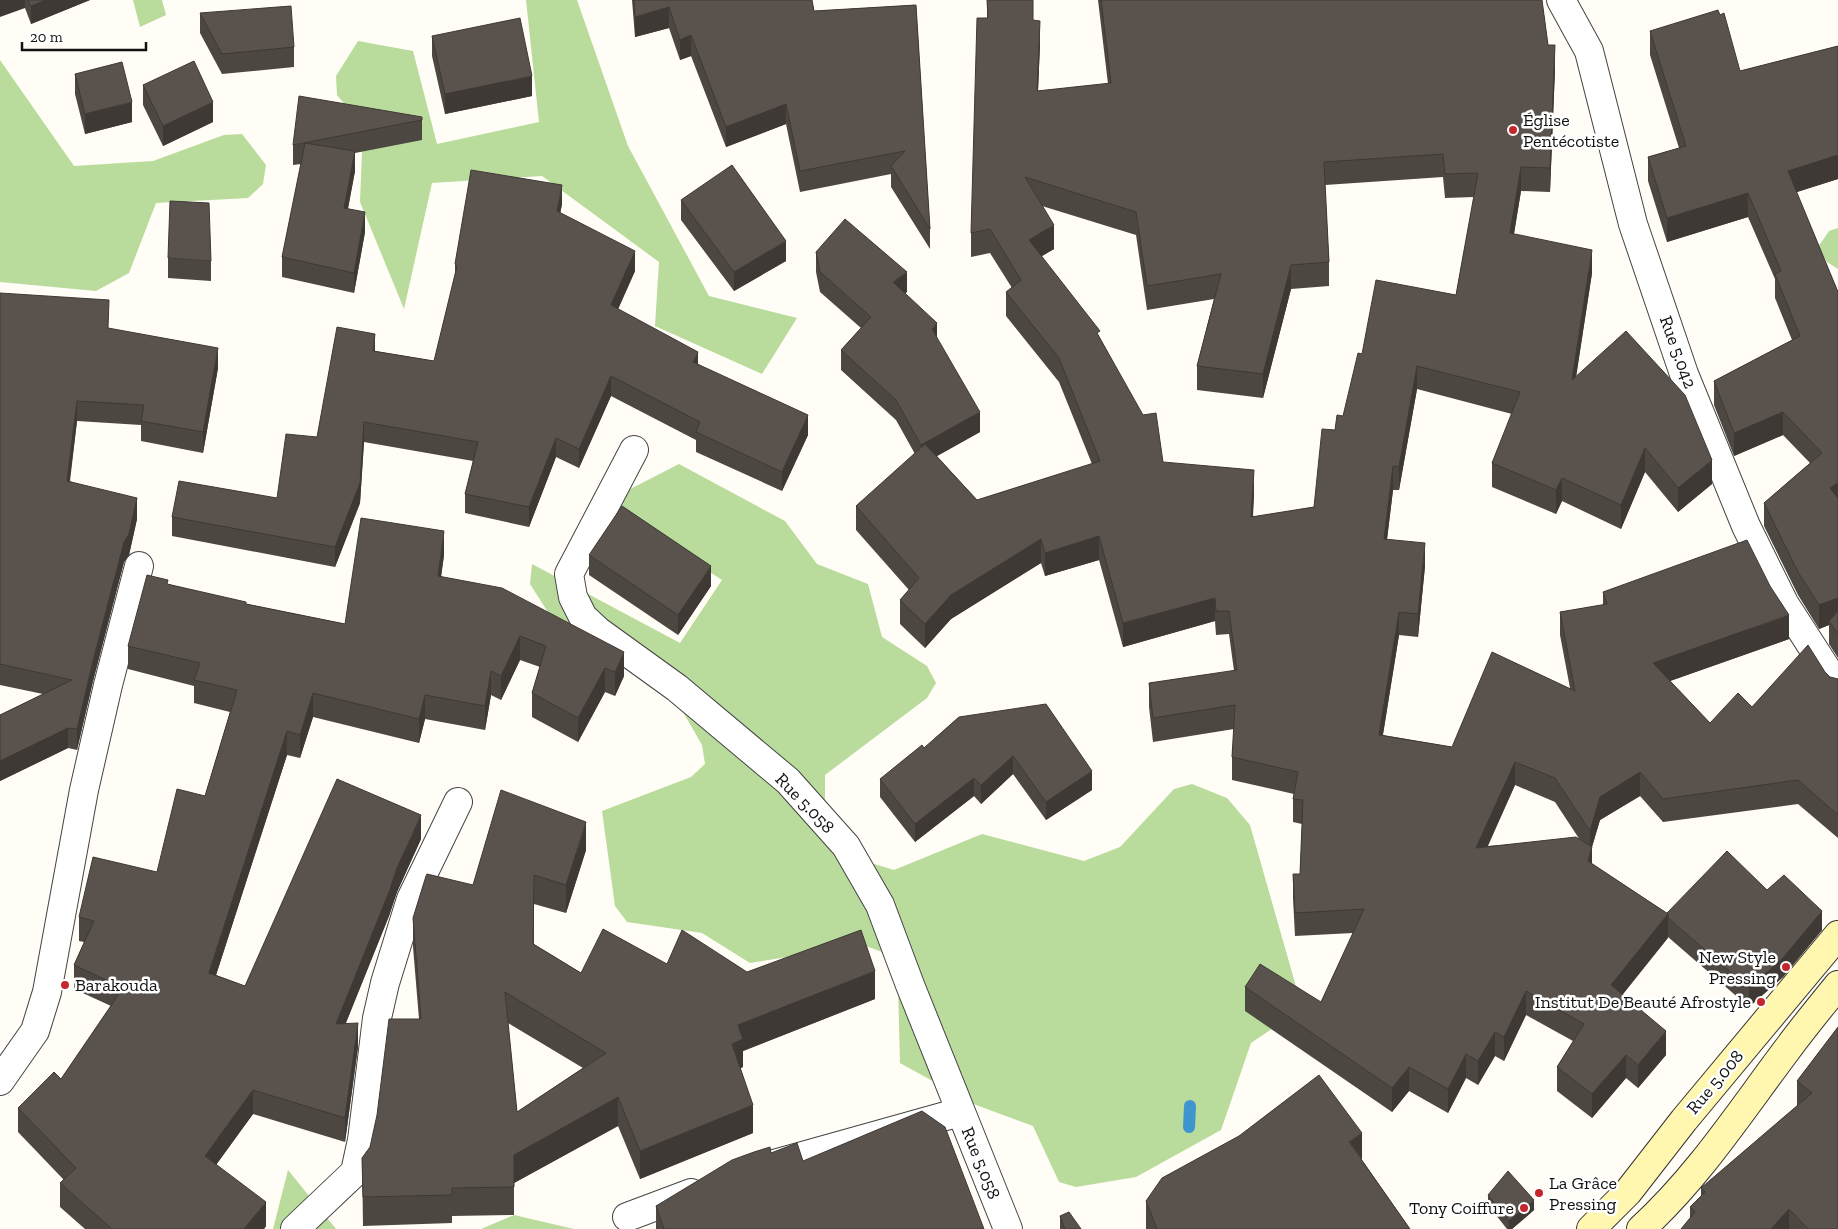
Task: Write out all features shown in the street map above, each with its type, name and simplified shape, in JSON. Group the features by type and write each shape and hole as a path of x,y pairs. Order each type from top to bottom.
{"main road":[{"name":"Rue 5.008","path":"1591,1229 1628,1192 1684,1120 1838,934"},
{"name":"Rue 5.008","path":"1641,1229 1658,1214 1720,1143 1787,1050 1838,985"}],"street":[{"name":"Rue 5.042","path":"1561,0 1589,51 1634,224 1684,374 1739,508 1784,603 1838,687"},
{"name":"Rue 5.058","path":"634,450 569,574 573,597 583,616 598,631 676,688 788,782 846,846 880,905 960,1112 1008,1229"},
{"path":"0,1081 35,1031 47,992 84,790 108,685 139,566"},
{"path":"295,1229 355,1172 362,1140 377,1018 385,983 411,898 458,802"},
{"path":"739,1175 960,1112"},
{"path":"627,1217 711,1185"}],"green space":[{"path":"133,0 162,0 166,15 140,27"},
{"path":"526,0 577,0 628,146 709,296 797,318 762,374 655,326 659,262 542,176 432,183 404,309 360,202 363,127 337,95 336,76 358,41 413,51 437,144 539,122"},
{"path":"0,60 74,166 153,161 224,135 242,134 266,165 263,184 248,198 156,203 129,273 96,291 0,282"},
{"path":"1838,228 1838,269 1827,262 1818,247 1829,231"},
{"path":"679,464 785,521 817,564 868,584 882,637 927,666 936,683 927,698 825,775 825,812 858,859 894,870 982,834 1084,861 1120,847 1174,789 1192,784 1227,798 1250,825 1297,990 1282,1022 1251,1043 1221,1130 1136,1177 1076,1187 1059,1182 1033,1126 976,1105 900,1063 898,986 882,952 863,945 750,963 702,933 627,922 615,906 602,811 691,777 705,764 702,745 671,691 551,617 530,584 532,564 680,643 722,580 603,503"},
{"path":"288,1170 336,1229 273,1229"},
{"path":"514,1215 574,1229 481,1229"}],"building":[{"path":"28,0 46,0 31,6"},
{"path":"634,0 812,0 814,11 916,5 930,229 891,166 905,151 800,171 786,104 726,127 691,35 680,40 669,7 635,17"},
{"path":"987,0 1033,0 1033,20 1040,21 1037,91 1111,83 1101,0 1542,0 1548,45 1555,45 1550,168 1521,167 1510,233 1592,250 1572,380 1626,331 1685,395 1712,460 1678,488 1645,448 1621,505 1562,478 1556,490 1492,463 1520,392 1417,366 1399,467 1393,466 1384,539 1425,543 1418,614 1399,612 1379,735 1452,747 1492,652 1575,691 1560,612 1607,604 1603,592 1747,540 1770,586 1789,615 1653,663 1710,723 1738,693 1752,707 1808,645 1825,672 1830,677 1838,679 1838,815 1798,780 1663,799 1640,772 1600,797 1590,831 1555,778 1515,762 1476,848 1576,837 1592,847 1588,861 1668,914 1611,985 1666,1031 1638,1065 1626,1055 1592,1094 1557,1067 1584,1024 1526,991 1504,1037 1495,1032 1478,1061 1466,1054 1448,1089 1409,1067 1392,1088 1245,987 1260,964 1321,1002 1364,909 1295,913 1293,874 1300,874 1303,800 1293,799 1298,772 1232,757 1235,705 1153,718 1149,683 1237,670 1229,611 1216,611 1215,598 1123,623 1099,536 1045,553 1041,539 951,595 925,624 900,600 919,578 856,506 925,444 977,500 1100,461 1059,358 1006,292 1021,280 990,229 971,233 977,18 988,18","holes":["1443,154 1445,174 1478,173 1456,295 1376,280 1362,354 1358,353 1343,416 1337,415 1335,430 1322,429 1314,507 1251,517 1254,470 1163,462 1156,413 1143,415 1097,333 1100,331 1029,240 1054,225 1025,177 1136,212 1147,286 1221,274 1197,366 1263,374 1291,265 1329,262 1324,162"]},
{"path":"291,6 294,47 222,54 200,13"},
{"path":"1718,10 1720,15 1724,13 1740,71 1838,46 1838,155 1788,171 1838,292 1838,483 1830,488 1838,498 1838,598 1819,605 1798,572 1764,503 1822,453 1783,412 1734,433 1714,381 1800,336 1775,274 1781,271 1748,193 1667,218 1648,157 1686,146 1650,31"},
{"path":"520,18 532,76 445,94 432,36"},
{"path":"194,61 213,102 163,126 143,85"},
{"path":"122,62 132,102 85,114 75,74"},
{"path":"299,96 422,117 422,120 293,145"},
{"path":"305,143 355,151 344,208 365,212 354,273 282,257"},
{"path":"732,165 786,241 734,272 681,200"},
{"path":"471,170 562,185 557,211 635,251 611,305 698,352 693,362 808,415 782,472 696,432 700,422 611,376 579,449 556,438 529,507 465,494 478,442 364,422 360,483 335,547 172,517 179,481 277,498 286,434 317,437 337,327 375,334 373,351 434,361 457,266 455,264"},
{"path":"170,201 209,203 211,261 168,258"},
{"path":"845,219 907,272 893,282 937,323 932,329 980,412 921,445 896,400 841,350 871,317 820,272 816,252"},
{"path":"0,293 109,300 108,328 218,348 203,432 141,421 144,405 77,401 67,481 137,498 129,534 124,542 93,661 77,729 68,728 0,761 0,715 72,680 0,664"},
{"path":"622,506 711,566 678,615 589,555"},
{"path":"361,518 444,531 438,576 502,588 624,652 615,672 605,668 578,718 532,693 546,646 520,636 501,676 491,671 485,706 425,695 419,719 313,693 300,735 287,731 209,973 245,986 337,779 421,815 397,868 336,1024 358,1023 345,1118 253,1090 205,1156 266,1202 244,1229 112,1229 60,1183 76,1168 18,1108 54,1072 61,1079 123,988 74,965 94,921 79,917 93,857 157,872 177,789 205,796 237,690 194,680 200,663 128,646 147,575 168,580 167,584 246,602 246,604 345,624"},
{"path":"1838,611 1838,634 1829,621"},
{"path":"1046,704 1092,771 1046,802 1013,756 981,785 974,778 915,824 880,779 922,745 924,748 959,717"},
{"path":"501,790 586,822 566,885 534,875 533,944 581,973 603,929 667,964 682,930 747,972 861,930 875,971 738,1025 743,1039 732,1044 753,1105 640,1151 618,1097 514,1155 514,1187 452,1188 452,1195 363,1197 362,1158 370,1147 377,1115 389,1019 421,1019 413,918 426,876 427,874 473,885","holes":["505,992 606,1053 517,1112"]},
{"path":"1727,851 1767,890 1784,875 1822,911 1783,958 1749,988 1668,918 1667,913"},
{"path":"1838,1027 1838,1229 1808,1229 1789,1209 1771,1229 1681,1229 1695,1212 1690,1207 1705,1192 1701,1188 1812,1093 1797,1081"},
{"path":"1319,1075 1362,1133 1349,1142 1410,1229 1157,1229 1146,1201 1162,1178 1239,1136"},
{"path":"922,1111 945,1127 984,1229 664,1229 656,1206 732,1160 770,1147 771,1153 797,1143 803,1161"},
{"path":"1508,1171 1534,1200 1509,1221 1488,1195"},
{"path":"1069,1212 1081,1229 1065,1229 1060,1216"}],"waterway":[{"path":"1189,1127 1190,1106"}],"place":[{"name":"Église Pentécotiste","path":"1513,130"},
{"name":"New Style Pressing","path":"1786,967"},
{"name":"Barakouda","path":"65,985"},
{"name":"Institut De Beauté Afrostyle","path":"1761,1002"},
{"name":"La Grâce Pressing","path":"1539,1193"},
{"name":"Tony Coiffure","path":"1524,1208"}]}
